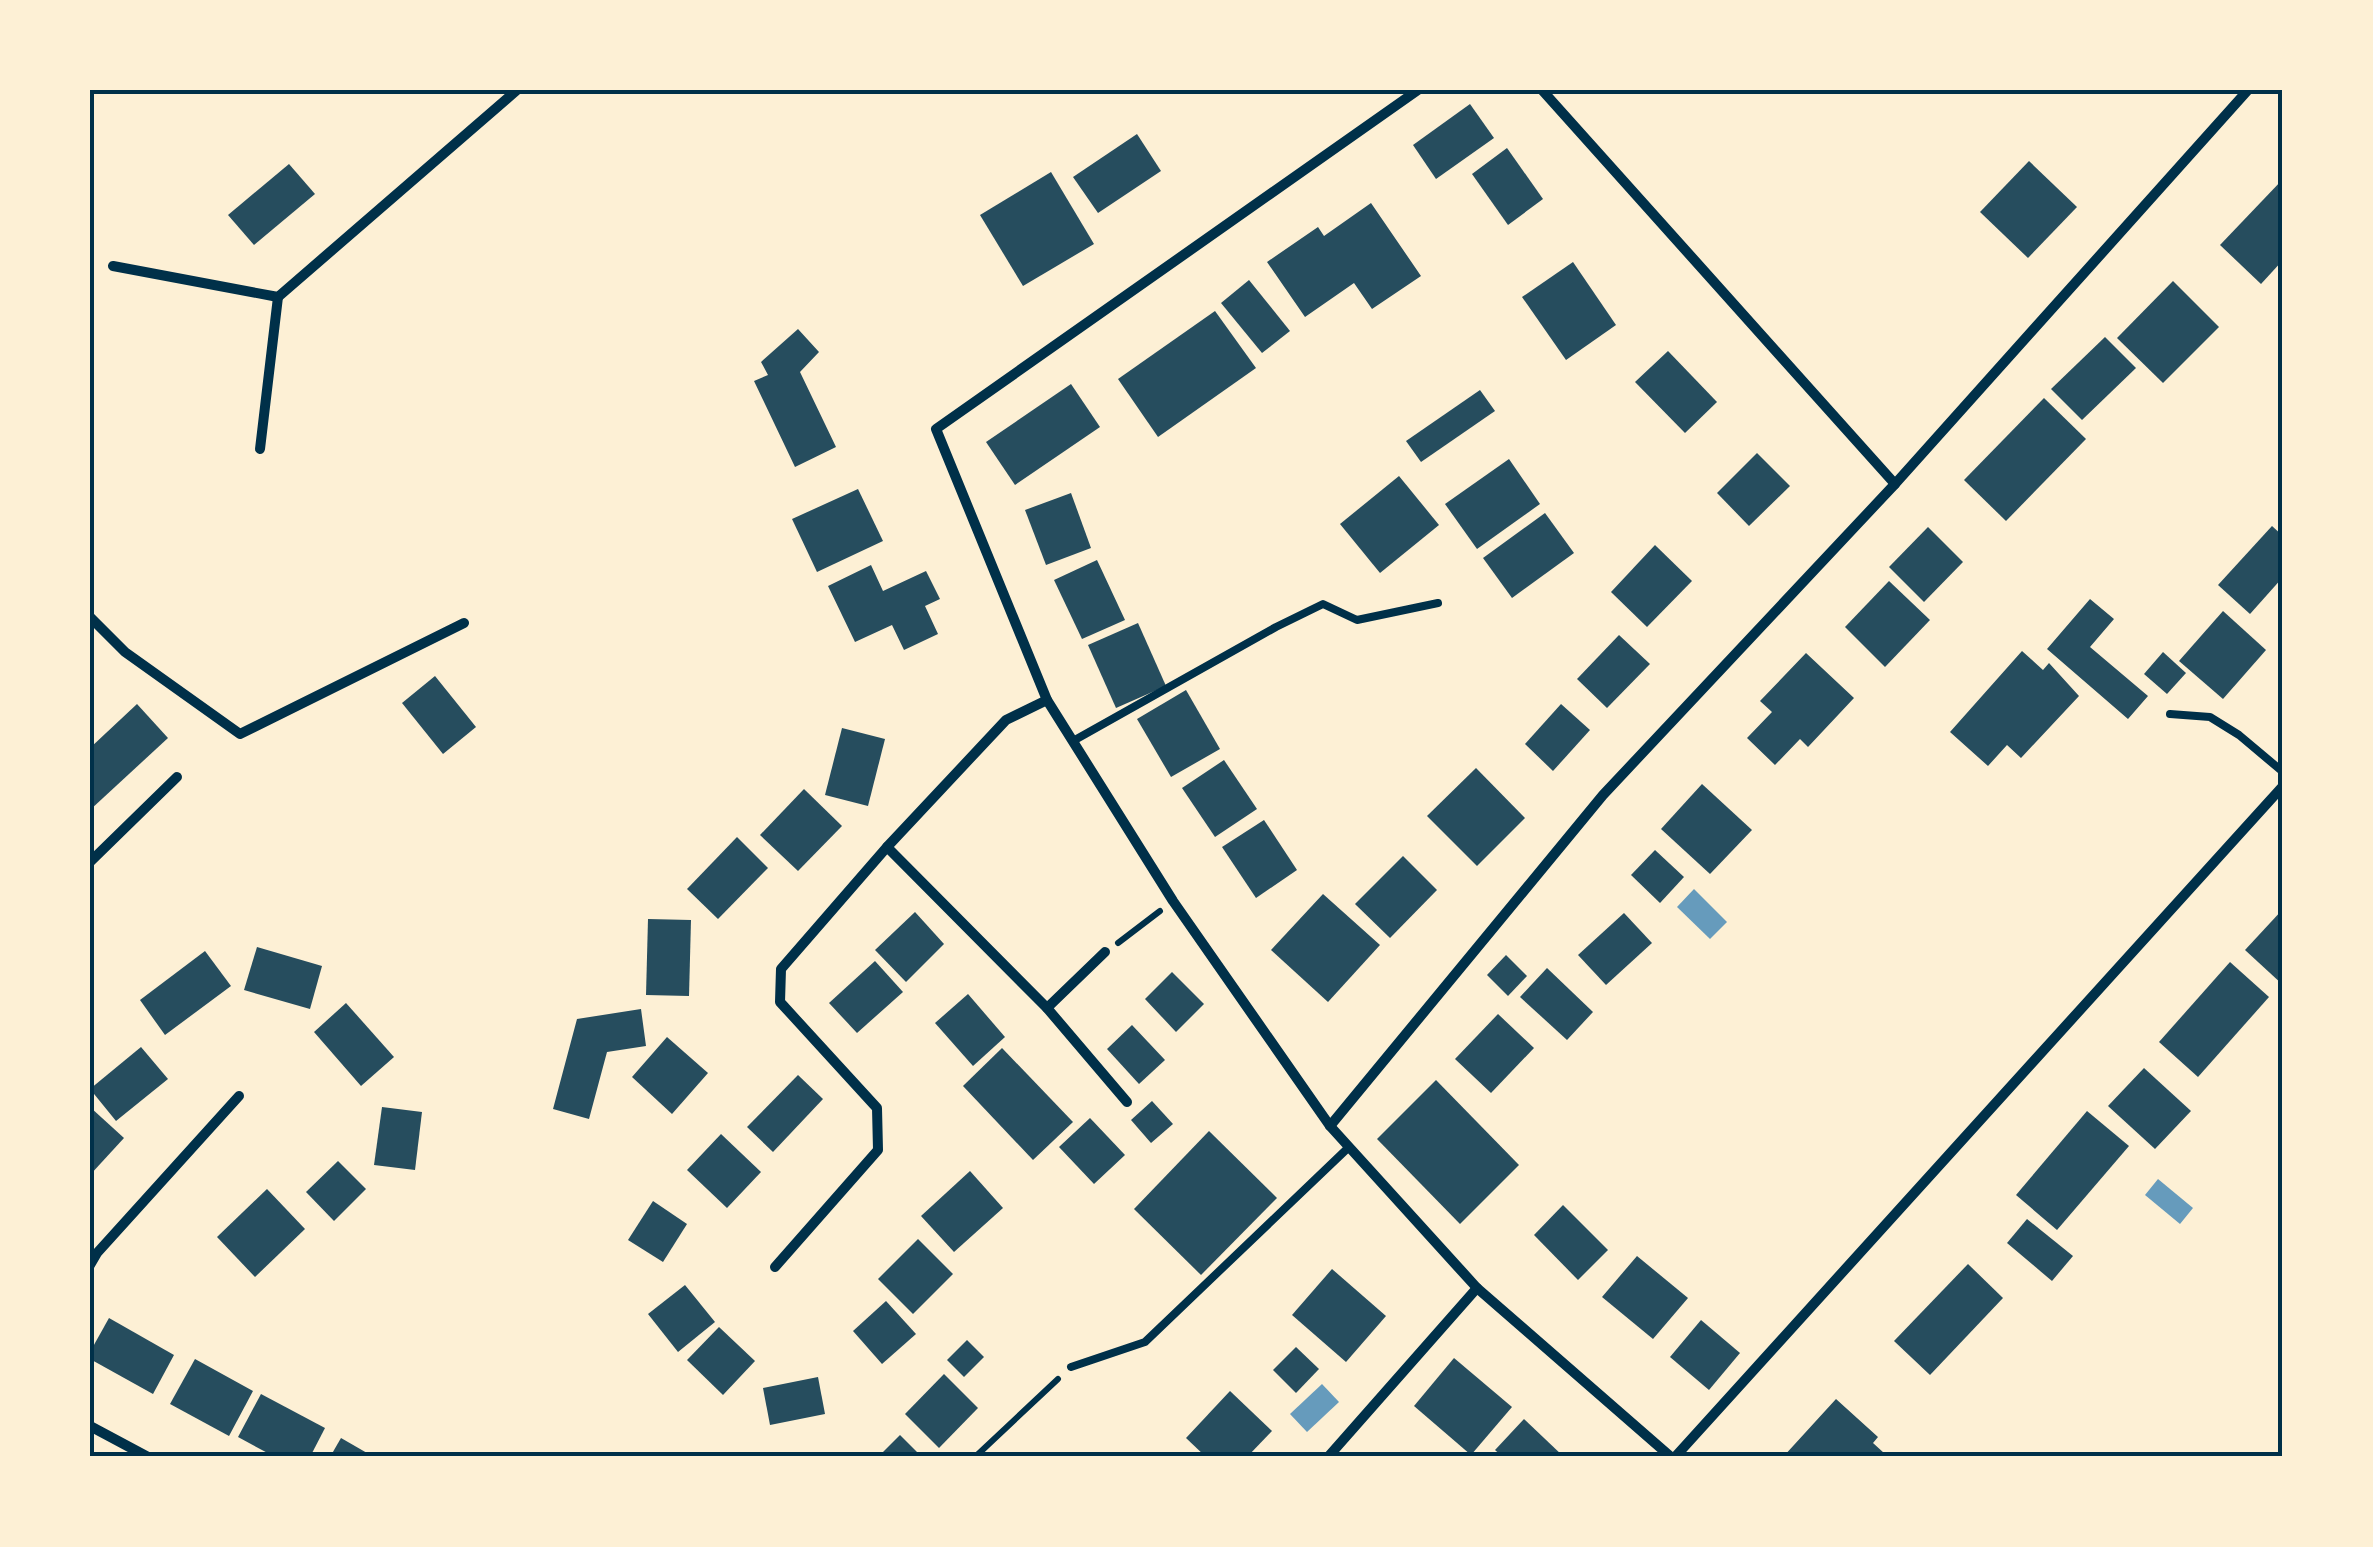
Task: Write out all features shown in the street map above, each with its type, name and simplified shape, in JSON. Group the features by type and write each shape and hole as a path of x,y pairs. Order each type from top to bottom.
{"street":[{"path":"260,450 278,297 517,90"},
{"path":"1418,90 936,429 1047,700 1173,901 1330,1126 1477,1288 1673,1457 2283,786"},
{"path":"1542,90 1895,484"},
{"path":"1330,1126 1603,795 1895,484 2248,90"},
{"path":"113,266 278,297"},
{"path":"90,617 125,652 240,734 464,623"},
{"path":"775,1268 878,1150 877,1108 780,1002 781,969 887,846 1006,720 1047,700"},
{"path":"90,862 177,777"},
{"path":"887,846 1047,1008 1127,1102"},
{"path":"1047,1008 1106,952"},
{"path":"90,1265 96,1253 240,1096"},
{"path":"1328,1457 1477,1288"},
{"path":"90,1426 148,1457"}],"lane":[{"path":"1073,741 1323,604 1356,620 1438,603"},
{"path":"2170,714 2210,717 2283,772"},
{"path":"1071,1367 1145,1342 1349,1148"}],"path":[{"path":"1106,952 1173,901"},
{"path":"975,1457 1071,1367"}],"water":[{"path":"1694,889 1727,922 1710,939 1677,907"},
{"path":"2158,1179 2193,1208 2180,1224 2145,1195"},
{"path":"1322,1384 1339,1402 1307,1432 1290,1414"}],"building":[{"path":"1470,104 1494,138 1436,179 1413,145"},
{"path":"1137,134 1161,171 1098,213 1073,177"},
{"path":"1507,148 1543,199 1508,225 1472,174"},
{"path":"2029,161 2077,207 2028,258 1980,212"},
{"path":"289,164 315,194 254,245 228,215"},
{"path":"1051,172 1094,244 1023,286 980,215"},
{"path":"2283,179 2283,260 2261,284 2220,245"},
{"path":"1371,203 1421,276 1372,309 1354,283 1305,317 1267,262 1318,227 1324,236"},
{"path":"1573,262 1616,325 1566,360 1522,297"},
{"path":"1249,280 1290,331 1262,353 1221,303"},
{"path":"2173,281 2219,327 2163,383 2117,338"},
{"path":"1215,311 1256,368 1158,437 1118,379"},
{"path":"798,329 819,352 800,372 836,447 795,467 754,381 768,375 761,362"},
{"path":"2105,337 2136,368 2082,420 2051,389"},
{"path":"1668,351 1717,402 1685,433 1635,382"},
{"path":"1071,384 1100,427 1015,485 986,442"},
{"path":"1480,390 1495,411 1421,462 1406,441"},
{"path":"2044,398 2086,439 2006,521 1964,480"},
{"path":"1757,453 1790,486 1749,526 1717,493"},
{"path":"1509,459 1540,504 1477,549 1445,504"},
{"path":"1399,476 1439,525 1380,573 1340,524"},
{"path":"858,489 883,541 817,572 792,519"},
{"path":"1071,493 1091,548 1046,565 1025,510"},
{"path":"1545,513 1574,553 1512,598 1483,558"},
{"path":"2272,526 2283,536 2283,577 2250,614 2218,585"},
{"path":"1928,527 1963,562 1924,602 1889,567"},
{"path":"1655,545 1692,581 1647,627 1611,592"},
{"path":"1097,560 1125,620 1082,639 1054,580"},
{"path":"871,565 883,591 926,571 940,599 925,606 938,634 904,650 892,625 855,642 828,586"},
{"path":"1889,581 1930,620 1885,667 1845,627"},
{"path":"2090,599 2114,619 2090,647 2148,696 2128,719 2047,649"},
{"path":"2223,611 2266,650 2223,699 2179,661"},
{"path":"1138,623 1166,686 1116,708 1088,645"},
{"path":"1619,635 1650,664 1607,708 1577,679"},
{"path":"2022,651 2043,670 2049,663 2079,696 2021,758 2007,745 1988,766 1950,732"},
{"path":"2163,652 2186,673 2167,694 2144,674"},
{"path":"1806,653 1854,698 1808,747 1800,739 1775,765 1747,738 1772,712 1760,701"},
{"path":"435,676 476,727 443,754 402,703"},
{"path":"1186,690 1220,749 1171,777 1137,719"},
{"path":"137,704 168,738 90,810 90,748"},
{"path":"1561,704 1590,730 1553,771 1525,744"},
{"path":"842,728 885,739 868,806 825,795"},
{"path":"1224,760 1257,809 1215,837 1182,788"},
{"path":"1476,768 1525,818 1477,866 1427,816"},
{"path":"1702,784 1752,830 1710,874 1661,829"},
{"path":"804,789 842,826 798,871 760,835"},
{"path":"1264,820 1297,870 1256,898 1222,847"},
{"path":"737,837 768,868 718,919 687,889"},
{"path":"1655,850 1684,877 1660,903 1631,875"},
{"path":"1403,856 1437,890 1390,938 1355,904"},
{"path":"1323,894 1380,945 1328,1002 1271,950"},
{"path":"2283,909 2283,985 2245,950"},
{"path":"915,912 944,944 906,982 875,950"},
{"path":"1624,913 1652,943 1606,985 1578,955"},
{"path":"648,919 691,920 689,996 646,995"},
{"path":"257,947 322,966 310,1009 244,990"},
{"path":"205,951 231,986 165,1035 140,1000"},
{"path":"1506,955 1527,976 1508,996 1487,975"},
{"path":"875,961 903,992 857,1033 829,1003"},
{"path":"2230,962 2269,997 2198,1077 2159,1042"},
{"path":"1547,968 1593,1012 1567,1040 1520,997"},
{"path":"1172,972 1204,1004 1176,1032 1145,999"},
{"path":"968,994 1005,1037 973,1066 935,1023"},
{"path":"346,1003 394,1057 361,1086 314,1032"},
{"path":"641,1009 646,1046 607,1052 589,1119 553,1109 577,1019"},
{"path":"1498,1014 1534,1048 1491,1093 1455,1059"},
{"path":"1132,1025 1165,1060 1139,1084 1107,1049"},
{"path":"667,1037 708,1073 672,1114 632,1077"},
{"path":"141,1047 168,1079 116,1121 90,1089"},
{"path":"1002,1048 1073,1122 1033,1160 963,1086"},
{"path":"2144,1068 2191,1111 2155,1149 2108,1106"},
{"path":"798,1075 823,1099 773,1152 747,1127"},
{"path":"1436,1080 1519,1165 1460,1224 1377,1139"},
{"path":"1152,1101 1173,1124 1151,1143 1131,1120"},
{"path":"90,1107 124,1138 90,1175"},
{"path":"382,1107 422,1112 415,1170 374,1165"},
{"path":"2087,1111 2129,1146 2057,1230 2016,1195"},
{"path":"1090,1118 1125,1155 1094,1184 1059,1147"},
{"path":"1209,1131 1277,1198 1201,1275 1134,1209"},
{"path":"721,1134 761,1172 727,1208 687,1170"},
{"path":"338,1161 366,1189 334,1221 306,1192"},
{"path":"970,1171 1003,1208 954,1252 921,1216"},
{"path":"267,1189 305,1229 255,1277 217,1237"},
{"path":"653,1201 687,1224 663,1262 628,1240"},
{"path":"1563,1205 1608,1250 1578,1280 1534,1235"},
{"path":"2027,1219 2073,1256 2052,1281 2007,1243"},
{"path":"918,1239 953,1274 913,1314 878,1279"},
{"path":"1637,1256 1688,1298 1653,1339 1602,1297"},
{"path":"1968,1264 2003,1298 1930,1375 1894,1341"},
{"path":"1332,1269 1386,1316 1346,1362 1292,1315"},
{"path":"685,1285 715,1322 678,1352 648,1314"},
{"path":"886,1301 916,1334 882,1364 853,1331"},
{"path":"109,1318 174,1355 153,1394 90,1359"},
{"path":"1701,1320 1740,1353 1709,1390 1670,1357"},
{"path":"719,1327 755,1361 723,1395 687,1360"},
{"path":"967,1340 984,1357 964,1377 947,1360"},
{"path":"1296,1347 1319,1369 1296,1393 1273,1370"},
{"path":"1454,1358 1512,1407 1471,1455 1414,1406"},
{"path":"195,1359 253,1391 229,1436 170,1404"},
{"path":"944,1374 978,1408 939,1448 905,1414"},
{"path":"818,1377 825,1414 770,1425 763,1388"},
{"path":"1230,1391 1272,1431 1247,1457 1206,1457 1186,1438"},
{"path":"261,1394 325,1428 310,1457 275,1457 238,1437"},
{"path":"1836,1399 1878,1437 1873,1443 1884,1453 1880,1457 1783,1457"},
{"path":"1524,1419 1564,1457 1503,1457 1495,1450"},
{"path":"900,1435 922,1457 878,1457"},
{"path":"341,1438 374,1457 330,1457"}]}
